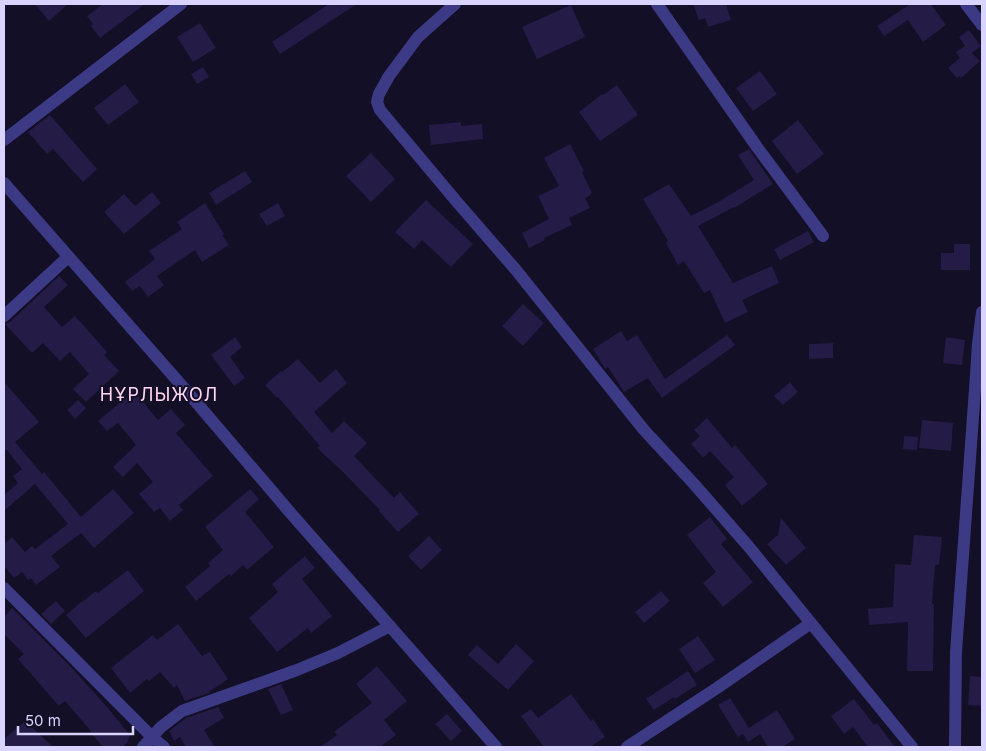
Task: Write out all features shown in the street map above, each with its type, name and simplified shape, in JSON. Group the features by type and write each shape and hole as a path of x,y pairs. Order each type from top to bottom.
{"street":[{"path":"4,140 181,4"},
{"path":"455,4 418,37 389,76 379,94 377,102 380,110 516,270 644,430 743,540 912,747"},
{"path":"657,4 757,147 823,236"},
{"path":"966,4 982,25"},
{"path":"4,184 496,747"},
{"path":"4,316 68,257"},
{"path":"955,747 956,652 978,344 982,312"},
{"path":"4,588 164,747"},
{"path":"628,747 811,623"},
{"path":"143,747 162,727 182,711 297,670 338,653 390,626"}],"building":[{"path":"35,4 68,4 49,21"},
{"path":"103,4 145,4 100,38 91,26 93,24 87,16"},
{"path":"329,4 357,4 280,54 272,42"},
{"path":"693,4 726,4 731,20 708,27 705,18 699,20"},
{"path":"910,4 931,4 946,25 923,42 908,20 884,36 877,26"},
{"path":"571,5 585,37 537,59 522,27"},
{"path":"200,23 216,48 193,62 177,37"},
{"path":"969,30 981,46 972,53 980,61 961,78 959,76 957,78 948,68 960,58 956,52 965,46 959,37"},
{"path":"203,67 209,77 197,84 191,74"},
{"path":"760,71 777,94 753,111 736,88"},
{"path":"125,84 139,102 108,125 94,108"},
{"path":"617,85 638,115 600,141 579,112"},
{"path":"50,115 97,169 83,182 53,149 47,154 28,132"},
{"path":"798,120 824,154 797,174 772,141"},
{"path":"461,122 461,126 482,124 483,139 431,145 429,125"},
{"path":"570,144 584,171 582,172 592,193 585,198 590,208 569,218 572,225 544,238 545,240 529,248 522,233 549,219 538,196 559,186 544,158"},
{"path":"749,149 773,184 734,208 698,226 733,283 772,266 779,283 742,300 748,312 725,323 710,290 704,293 684,261 678,265 666,243 668,241 643,199 669,184 691,216 754,180 738,155"},
{"path":"371,153 395,179 371,202 346,176"},
{"path":"245,171 252,182 216,205 209,193"},
{"path":"152,192 161,203 124,234 104,212 124,194 135,206"},
{"path":"426,200 473,244 451,267 422,240 414,249 395,232"},
{"path":"205,203 229,245 202,262 195,250 157,276 164,285 148,297 140,286 132,291 125,282 155,259 149,251 182,229 177,222"},
{"path":"278,203 285,216 267,226 259,214"},
{"path":"808,231 814,242 780,260 774,249"},
{"path":"954,244 970,244 970,270 941,270 941,253 954,253"},
{"path":"59,276 68,285 44,307 62,327 75,316 107,352 104,355 119,371 86,402 73,389 89,374 70,352 60,361 43,343 32,353 5,324 10,322"},
{"path":"523,304 544,323 523,346 502,326"},
{"path":"621,331 627,341 637,335 665,379 727,335 735,345 662,398 648,378 624,392 608,367 605,369 593,349"},
{"path":"235,337 242,347 230,357 245,378 234,386 211,355"},
{"path":"946,337 965,340 962,365 943,363"},
{"path":"833,343 833,358 809,359 809,344"},
{"path":"298,359 320,383 336,369 347,383 314,412 332,433 344,421 367,443 354,456 394,498 400,492 419,514 398,532 380,510 317,448 320,446 278,397 265,385"},
{"path":"4,382 39,422 15,442 42,474 44,472 81,517 113,489 134,513 94,548 81,533 51,556 60,567 36,585 31,578 28,580 22,572 14,578 4,566 4,544 12,537 25,552 32,546 35,549 68,524 35,484 4,511 4,495 18,483 13,476 22,469 6,449 4,452"},
{"path":"790,382 798,392 783,405 774,396"},
{"path":"134,391 158,420 171,409 185,425 176,433 213,476 179,505 183,510 170,521 160,508 154,512 139,494 153,482 137,463 123,477 113,467 136,445 118,423 107,431 98,421"},
{"path":"78,400 86,408 75,419 67,410"},
{"path":"707,418 732,448 735,445 768,484 742,506 725,485 734,477 710,451 703,458 691,444 700,436 694,430"},
{"path":"922,420 953,423 951,451 919,448"},
{"path":"904,436 918,437 917,450 903,449"},
{"path":"250,489 259,499 245,512 274,547 247,570 243,565 196,601 185,587 210,566 208,563 223,550 205,527"},
{"path":"710,517 727,539 721,544 753,582 723,607 703,583 716,572 687,535"},
{"path":"781,518 806,548 786,565 767,544 778,535"},
{"path":"914,535 942,537 939,565 935,565 932,604 934,604 933,671 907,671 908,622 869,625 868,609 893,607 895,564 911,565"},
{"path":"429,536 442,550 421,570 408,556"},
{"path":"305,556 315,568 302,579 332,616 311,633 308,628 277,652 249,618 278,592 272,584"},
{"path":"128,570 144,591 86,638 66,615 96,591 98,593"},
{"path":"661,591 670,601 644,623 635,612"},
{"path":"56,601 65,611 51,624 41,614"},
{"path":"12,608 71,667 107,707 130,735 127,743 122,747 103,747 65,701 59,706 18,659 24,654 4,634 4,617"},
{"path":"178,624 202,656 210,652 228,679 209,693 185,701 177,685 174,688 160,672 149,681 147,679 130,693 111,668 153,635 157,640"},
{"path":"698,636 715,660 695,673 679,649"},
{"path":"516,644 534,661 508,690 468,655 477,645 498,664"},
{"path":"377,666 407,701 384,720 396,735 380,747 320,747 337,735 334,732 372,703 356,684"},
{"path":"688,671 697,685 654,710 646,699"},
{"path":"970,676 982,677 982,706 968,705"},
{"path":"281,684 293,710 281,715 268,689"},
{"path":"571,694 591,721 593,719 605,737 590,747 544,747 521,716 531,709 538,718"},
{"path":"730,698 749,728 777,710 795,739 782,747 768,747 760,734 748,742 743,734 738,737 718,705"},
{"path":"854,699 874,725 877,723 895,747 868,747 853,727 844,734 831,716"},
{"path":"218,707 224,718 204,730 215,747 186,747 180,737 174,741 169,731 186,718"},
{"path":"447,714 462,731 451,741 435,724"},
{"path":"25,721 53,747 4,747 4,739"}],"district":[{"name":"НҰРЛЫЖОЛ","path":"159,395"}]}
